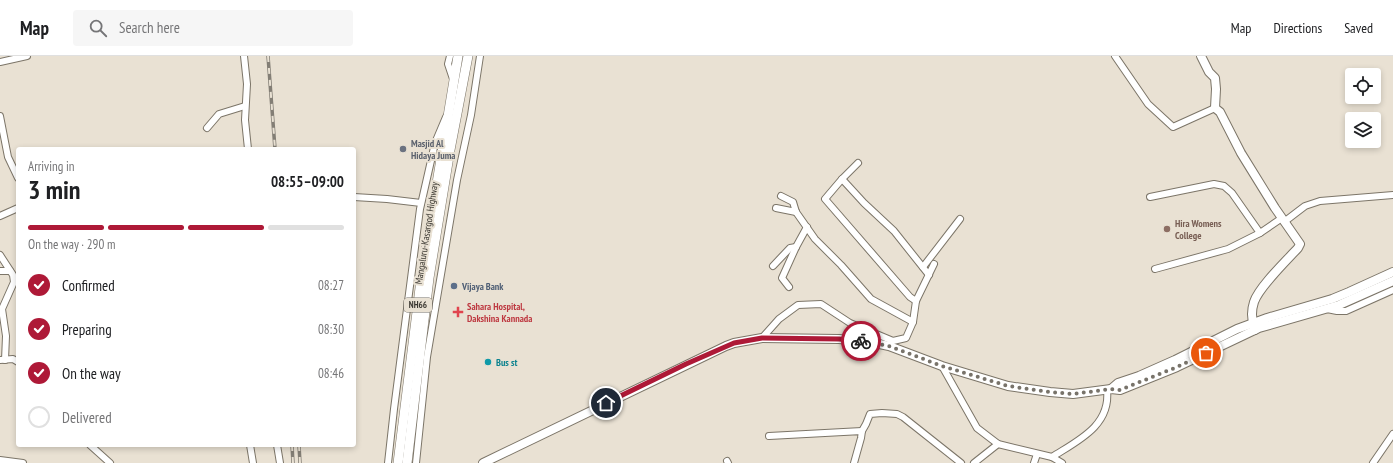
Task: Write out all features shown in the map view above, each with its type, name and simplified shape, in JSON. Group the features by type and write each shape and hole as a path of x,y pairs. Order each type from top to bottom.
{"highway":[{"name":"Mangaluru-Kasargod Highway","path":"407,463 429,278 447,149 449,112 458,56"},
{"name":"Mangaluru-Kasargod Highway","path":"398,463 421,280 447,149 468,56"}],"main road":[{"path":"1201,56 1209,72 1214,78 1216,100 1215,108 1220,112 1241,153 1283,220 1300,244 1295,252 1265,284 1254,301 1254,326"},
{"path":"483,463 734,343 762,338 839,339 891,344 942,366 1008,386 1073,394 1109,389 1120,390 1146,381 1254,326 1332,299 1393,272"},
{"path":"1254,326 1326,309 1393,281"}],"street":[{"path":"0,62 27,56"},
{"path":"244,56 247,84 245,120 248,147"},
{"path":"450,56 448,64 454,80"},
{"path":"416,463 427,357 457,180 471,115 480,56"},
{"path":"1115,56 1148,104 1173,127 1215,108"},
{"path":"207,128 219,114 245,106"},
{"path":"388,463 421,203 435,143 442,122 449,112"},
{"path":"0,116 8,157 16,174"},
{"path":"858,163 825,199 910,297 916,301"},
{"path":"842,179 864,203 894,231 929,275"},
{"path":"1150,198 1214,184 1224,186 1232,193 1260,233"},
{"path":"1155,270 1228,249 1260,233 1305,206 1320,202 1393,195"},
{"path":"781,196 793,202 796,212 815,239 841,264 871,299 913,322"},
{"path":"356,197 421,203"},
{"path":"776,208 796,212"},
{"path":"0,216 16,209"},
{"path":"923,268 960,219"},
{"path":"789,287 782,278 807,227"},
{"path":"773,266 790,248 796,247"},
{"path":"0,255 13,275 14,282 2,309 6,336 3,360 13,359 16,361"},
{"path":"762,338 779,319 798,305 821,304 850,322 891,344 906,338 913,322 916,301 934,264"},
{"path":"0,271 10,271"},
{"path":"1326,309 1346,311 1393,290"},
{"path":"942,366 977,428 998,444 1052,457 1062,463"},
{"path":"1052,457 1085,436 1099,423 1107,403 1109,389"},
{"path":"854,463 862,431 870,414 882,413 897,414 961,463"},
{"path":"769,436 862,431"},
{"path":"1374,463 1393,434"},
{"path":"974,463 998,444"},
{"path":"92,447 110,463"},
{"path":"250,447 253,463"},
{"path":"277,447 280,463"},
{"path":"1034,463 1038,454"},
{"path":"0,460 23,463"}],"railway":[{"path":"268,56 275,147"},
{"path":"292,447 293,463"},
{"path":"299,447 300,463"}],"way so far":[{"path":"861,341 889,346 942,366 1008,386 1073,394 1111,389 1120,390 1146,381 1206,353"}],"place":[{"name":"Masjid Al Hidaya Juma","path":"403,149"},
{"name":"Hira Womens College","path":"1167,229"},
{"name":"Vijaya Bank","path":"454,286"},
{"name":"Sahara Hospital, Dakshina Kannada","path":"458,312"},
{"name":"Bus st","path":"488,362"}],"route":[{"path":"606,403 686,364 734,343 762,338 839,339 861,341"}]}
